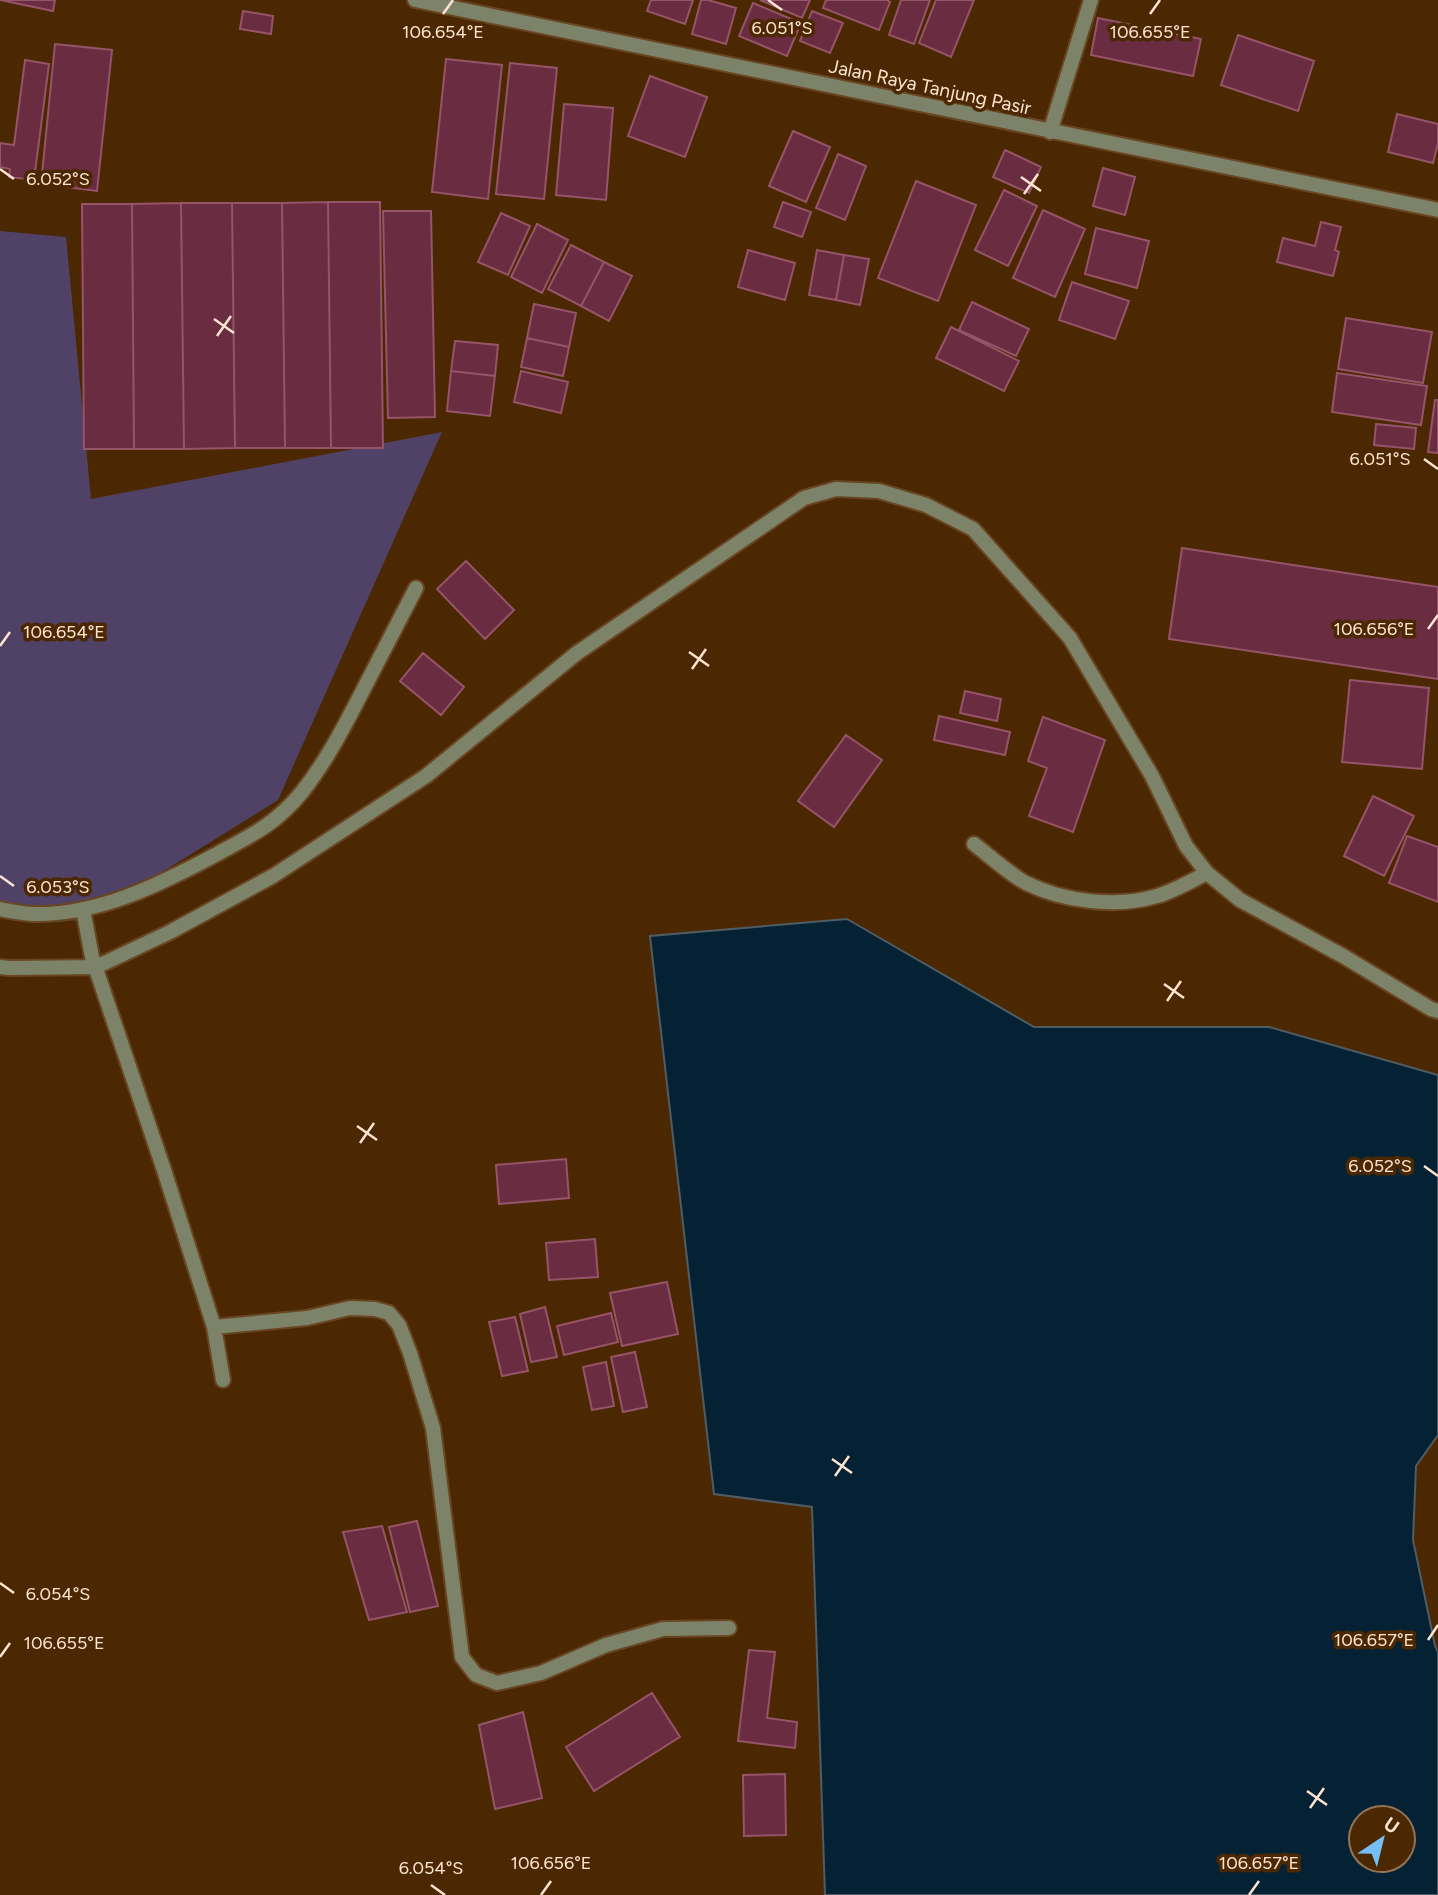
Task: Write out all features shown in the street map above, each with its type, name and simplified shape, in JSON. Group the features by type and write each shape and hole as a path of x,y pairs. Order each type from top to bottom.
{"street":[{"name":"Jalan Raya Tanjung Pasir","path":"415,0 1438,210"},
{"path":"1050,132 1091,0"},
{"path":"0,967 94,962 170,932 273,876 426,776 588,645 804,498 836,489 879,491 926,505 972,529 1070,638 1152,776 1186,846 1206,873 1240,900 1438,1011"},
{"path":"0,909 32,914 83,911 130,896 266,828 304,790 339,735 416,588"},
{"path":"974,844 1025,882 1057,895 1097,901 1134,902 1160,895 1206,873"},
{"path":"83,911 94,962 214,1327 223,1380"},
{"path":"214,1327 307,1318 351,1308 375,1309 389,1313 399,1325 433,1428 462,1657 476,1675 497,1683 541,1673 607,1645 663,1629 729,1628"}],"shaded area":[{"path":"0,231 66,237 91,499 442,432 278,800 82,922 0,907"}],"water":[{"path":"847,919 1034,1027 1269,1027 1438,1075 1438,1435 1416,1466 1413,1540 1438,1652 1438,1895 825,1895 812,1507 714,1494 650,936"}],"building":[{"path":"0,0 55,0 53,11"},
{"path":"651,0 693,0 685,24 647,11"},
{"path":"701,0 736,8 726,44 692,34"},
{"path":"760,0 810,0 802,18"},
{"path":"826,0 890,2 879,30 823,8"},
{"path":"901,0 930,0 914,44 889,35"},
{"path":"936,0 974,0 951,57 919,43"},
{"path":"753,3 801,23 787,56 739,36"},
{"path":"243,11 273,16 271,34 240,29"},
{"path":"812,11 843,23 830,53 800,41"},
{"path":"1098,18 1201,39 1193,76 1091,55"},
{"path":"1238,35 1314,61 1298,111 1221,85"},
{"path":"55,44 112,50 97,191 41,184"},
{"path":"446,59 502,65 488,199 432,192"},
{"path":"25,60 49,64 34,180 9,177 10,169 0,167 0,143 14,145"},
{"path":"510,63 557,68 544,199 496,194"},
{"path":"650,76 707,97 685,157 628,136"},
{"path":"564,104 613,108 606,200 556,195"},
{"path":"1397,114 1438,124 1438,143 1433,163 1388,152"},
{"path":"793,131 830,147 806,202 769,186"},
{"path":"1005,150 1041,167 1029,193 993,177"},
{"path":"838,154 866,166 845,220 816,208"},
{"path":"1103,168 1135,177 1125,215 1093,206"},
{"path":"916,181 976,205 938,301 878,278"},
{"path":"1004,190 1037,206 1008,266 975,250"},
{"path":"328,202 380,202 383,448 331,448"},
{"path":"328,202 331,448 285,448 282,203"},
{"path":"783,202 811,212 802,237 774,227"},
{"path":"181,203 232,203 235,448 184,449"},
{"path":"181,203 184,449 134,449 132,204"},
{"path":"232,203 282,203 285,448 235,448"},
{"path":"82,204 132,204 134,449 84,449"},
{"path":"1043,210 1085,229 1055,297 1013,278"},
{"path":"383,211 431,211 435,417 388,418"},
{"path":"501,213 530,226 508,275 478,262"},
{"path":"1321,222 1341,227 1335,250 1339,252 1333,276 1277,262 1283,238 1315,246"},
{"path":"537,224 568,240 542,293 511,277"},
{"path":"1096,228 1149,241 1137,288 1085,274"},
{"path":"571,245 604,262 581,306 548,289"},
{"path":"748,250 795,263 785,300 738,287"},
{"path":"817,250 844,255 836,300 809,295"},
{"path":"844,255 869,259 860,305 836,300"},
{"path":"604,262 632,276 609,321 581,306"},
{"path":"1072,282 1129,301 1115,339 1059,320"},
{"path":"972,302 1029,329 1016,356 959,330"},
{"path":"534,304 576,313 569,347 527,338"},
{"path":"1346,318 1432,332 1423,383 1338,369"},
{"path":"951,327 1019,361 1004,391 936,358"},
{"path":"527,338 569,347 563,376 521,367"},
{"path":"455,341 498,345 495,376 451,371"},
{"path":"451,371 495,376 490,416 447,411"},
{"path":"521,371 568,382 561,413 514,402"},
{"path":"1337,373 1427,386 1421,425 1332,412"},
{"path":"1435,400 1438,400 1438,453 1428,452"},
{"path":"1376,424 1416,428 1414,449 1374,445"},
{"path":"1182,548 1438,587 1438,679 1169,639"},
{"path":"466,561 514,610 485,639 437,589"},
{"path":"423,653 464,687 441,715 400,681"},
{"path":"1350,680 1429,688 1422,769 1342,762"},
{"path":"965,691 1001,699 997,721 960,713"},
{"path":"939,716 1010,732 1005,755 934,740"},
{"path":"1043,717 1105,740 1073,832 1029,816 1047,768 1028,761"},
{"path":"846,735 882,760 834,827 798,801"},
{"path":"1373,796 1414,816 1384,876 1344,856"},
{"path":"1407,836 1438,847 1438,902 1389,883"},
{"path":"566,1159 569,1198 499,1204 496,1165"},
{"path":"595,1239 598,1277 549,1280 546,1243"},
{"path":"667,1282 678,1334 622,1346 610,1293"},
{"path":"545,1307 557,1357 531,1362 520,1314"},
{"path":"611,1313 618,1342 564,1355 557,1326"},
{"path":"515,1317 528,1371 502,1376 489,1322"},
{"path":"635,1352 647,1407 623,1412 611,1357"},
{"path":"606,1362 614,1406 592,1410 583,1367"},
{"path":"417,1521 438,1606 410,1612 389,1527"},
{"path":"382,1526 407,1612 369,1620 343,1532"},
{"path":"749,1650 775,1652 767,1718 797,1722 795,1748 738,1741"},
{"path":"652,1693 680,1737 594,1791 566,1747"},
{"path":"523,1712 542,1798 495,1809 479,1725"},
{"path":"785,1774 786,1835 744,1836 743,1775"}]}
